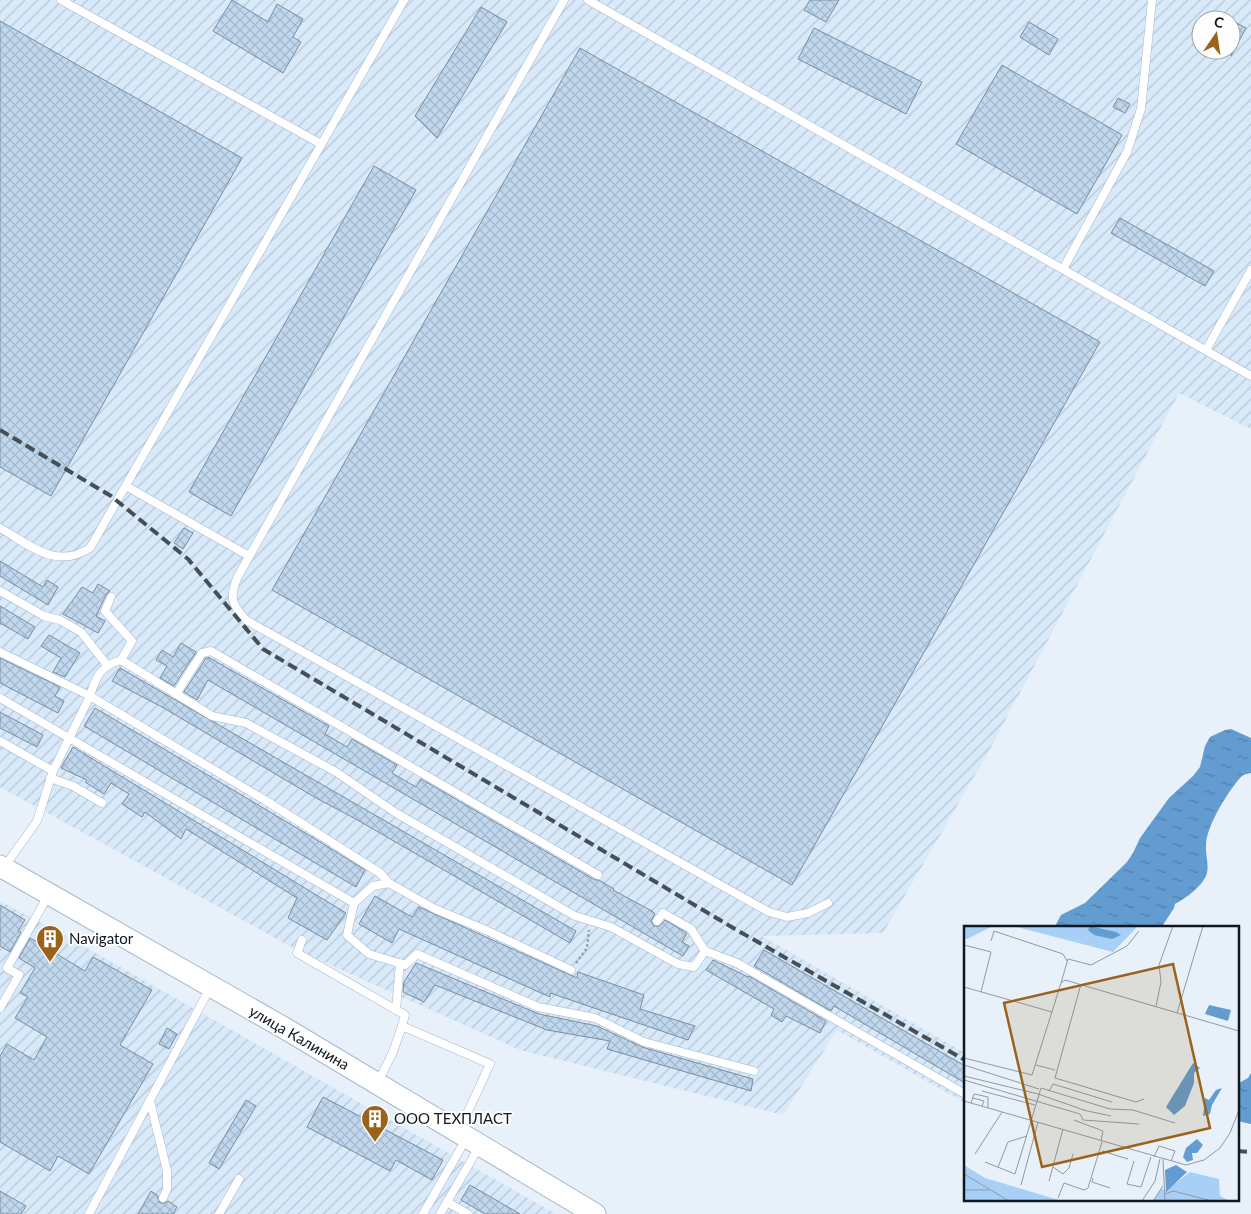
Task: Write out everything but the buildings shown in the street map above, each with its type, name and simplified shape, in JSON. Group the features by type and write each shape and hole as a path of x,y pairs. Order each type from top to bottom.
{"street":[{"name":"улица Калинина","path":"1,869 211,986 595,1214"}],"lane":[{"path":"61,0 321,144"},
{"path":"0,528 46,554 64,558 78,556 90,548 404,0"},
{"path":"564,0 237,578 231,593 234,607 246,620 769,912 786,917 808,912 828,902"},
{"path":"588,0 1251,376"},
{"path":"1064,269 1130,144 1141,109 1152,0"},
{"path":"1206,350 1251,270"},
{"path":"126,486 250,556"},
{"path":"0,591 44,616 60,620 81,632 107,665"},
{"path":"1,869 37,821 52,775 90,696 94,683 107,665 121,660 132,641 105,611 111,597"},
{"path":"176,694 202,653 211,651 598,875"},
{"path":"0,652 90,696 284,812 380,873 389,883 435,909 488,931 571,970"},
{"path":"121,660 212,716 246,724 336,772 404,818 575,916 611,927 678,964 694,966 705,951"},
{"path":"0,698 354,903"},
{"path":"0,741 52,775 102,803"},
{"path":"389,883 373,886 354,903 348,935 369,954 405,965 417,954 538,1007 595,1018 644,1042 754,1071"},
{"path":"0,1008 19,975 7,968 48,894"},
{"path":"657,921 663,913 691,929 705,951 737,963 964,1093"},
{"path":"302,940 297,953 405,1015 393,1052 377,1084"},
{"path":"396,1010 400,963"},
{"path":"89,1214 211,986"},
{"path":"402,1026 490,1064 447,1202 440,1214"},
{"path":"150,1101 167,1171 167,1189 163,1198"},
{"path":"423,1214 468,1138"},
{"path":"219,1214 239,1178"},
{"path":"447,1202 468,1214"}],"path":[{"path":"571,970 587,948 591,921"}],"shaded area":[{"path":"0,0 1251,0 1251,429 1179,393 989,751 883,933 762,936 964,1052 964,1102 837,1030 783,1115 520,1050 295,949 0,787"},
{"path":"0,901 57,931 556,1214 0,1214"}],"water":[{"path":"1231,729 1251,738 1251,773 1242,776 1236,783 1214,819 1207,837 1207,872 1201,884 1175,904 1162,926 1055,926 1061,915 1085,903 1127,862 1140,838 1169,798 1200,767 1205,746 1210,737"},
{"path":"1251,1073 1251,1124 1238,1121 1238,1083 1248,1078"}],"railway":[{"path":"0,430 111,496 188,559 263,649 735,929 964,1059"},
{"path":"1238,1151 1251,1152"}],"place":[{"name":"Navigator","path":"50,963"},
{"name":"ООО ТЕХПЛАСТ","path":"375,1143"}]}
